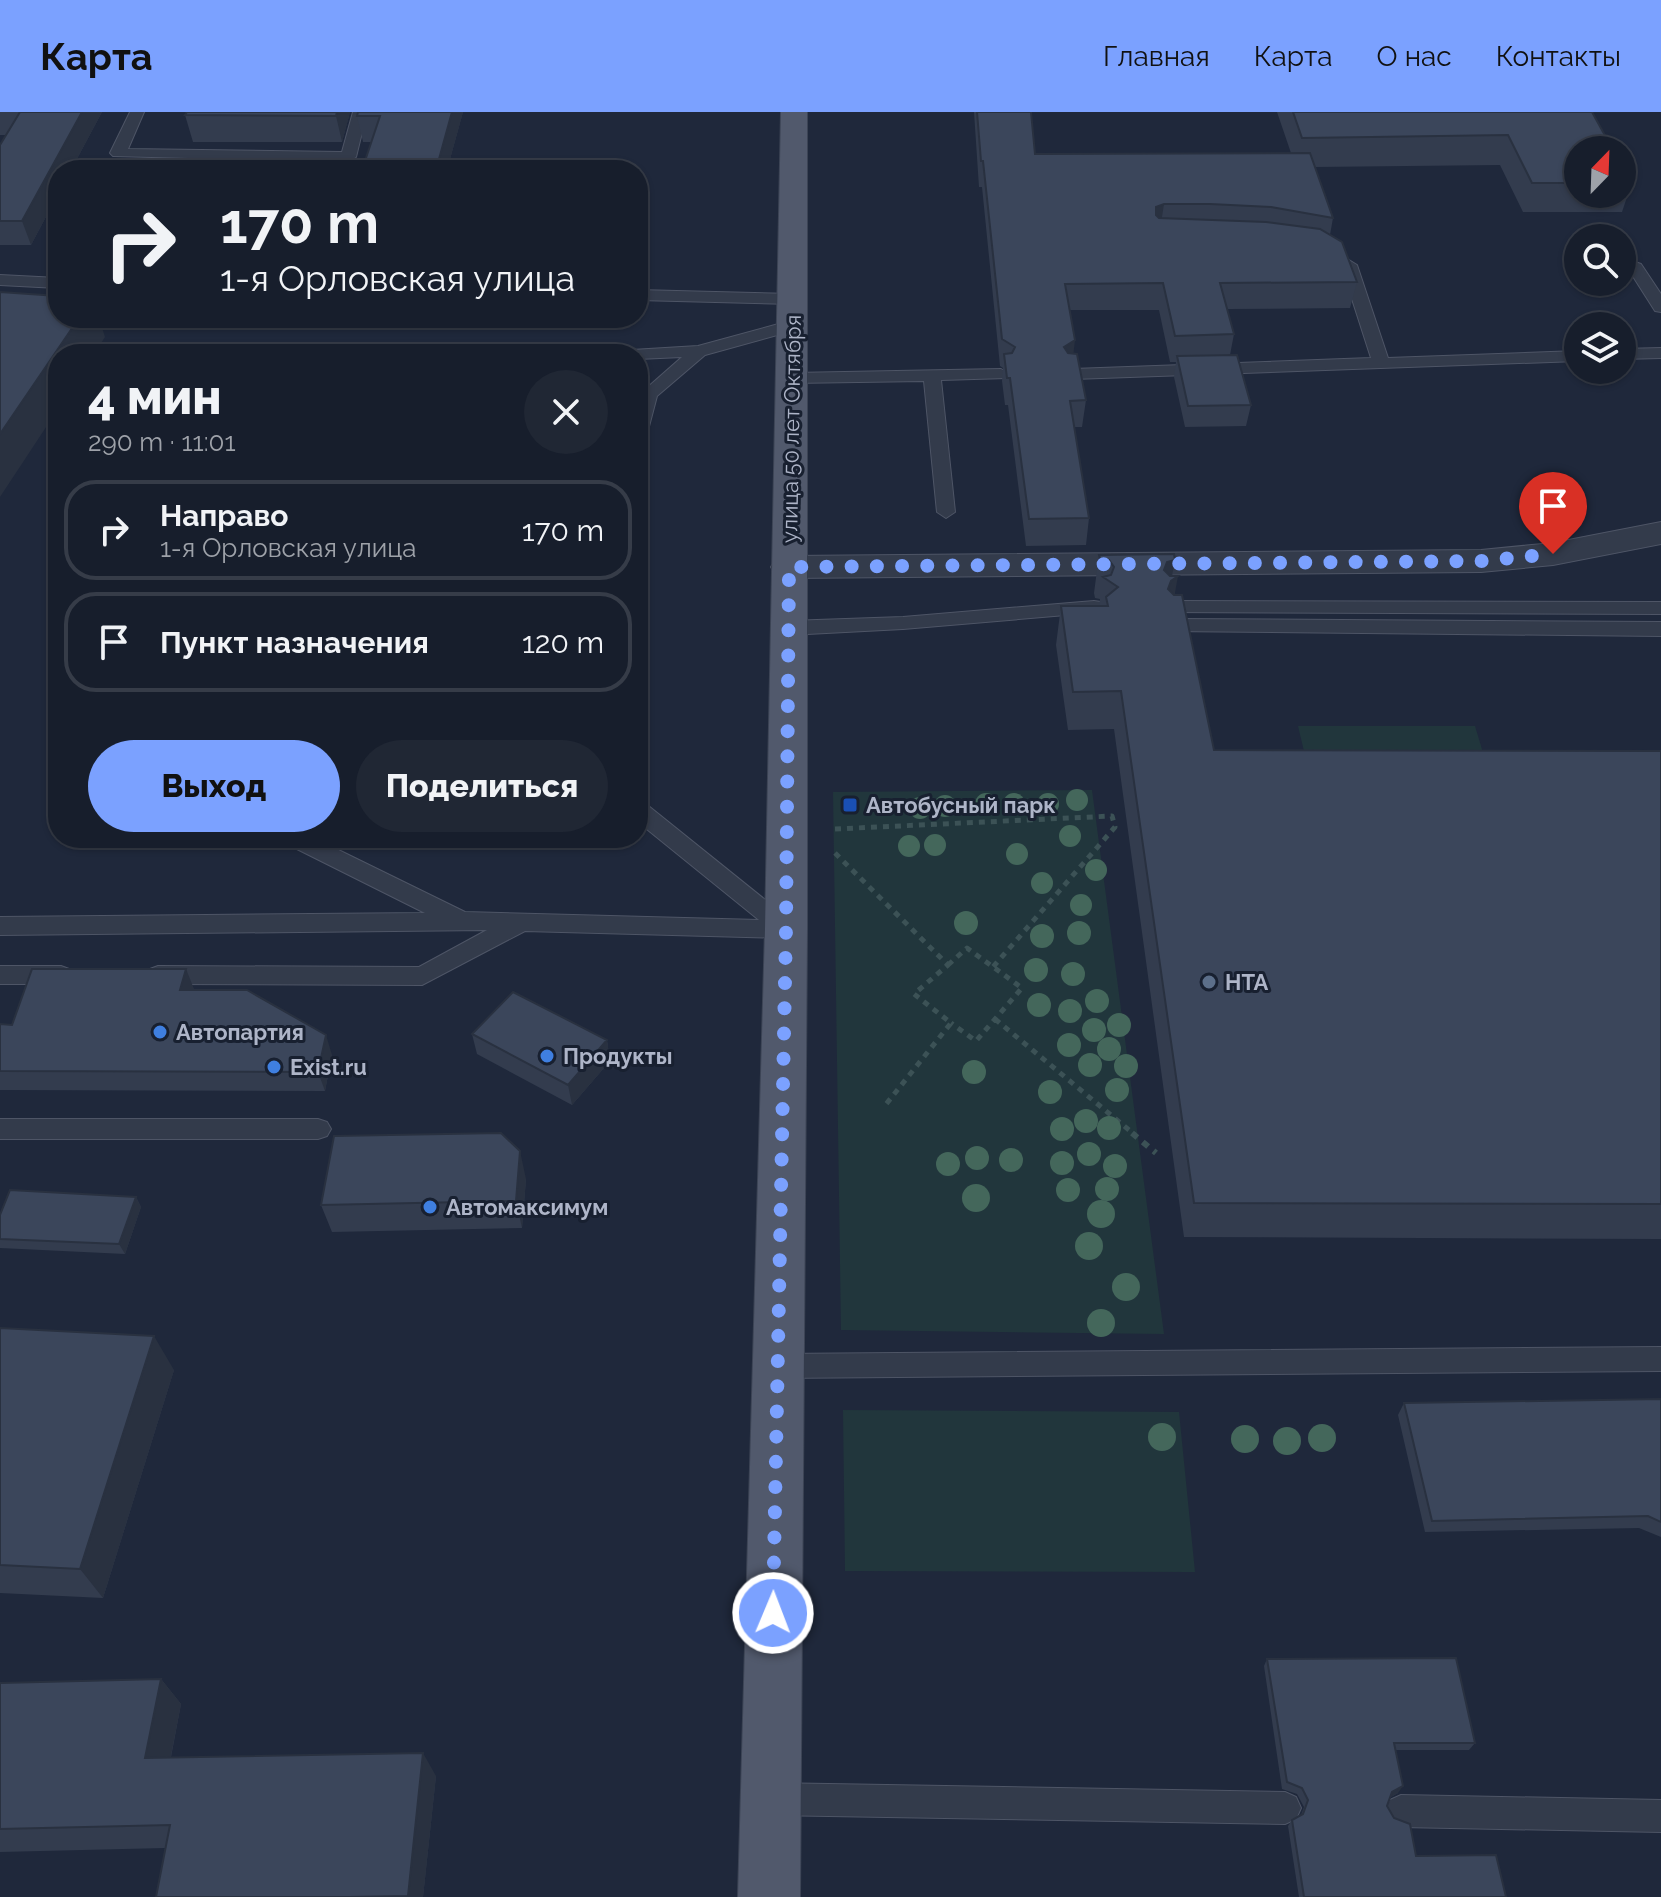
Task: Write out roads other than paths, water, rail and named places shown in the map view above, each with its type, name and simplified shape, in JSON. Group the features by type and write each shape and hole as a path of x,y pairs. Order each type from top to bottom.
{"main road":[{"name":"улица 50 лет Октября","path":"769,1897 786,929 794,112"}],"street":[{"path":"789,567 1481,561 1553,554 1661,533"}],"lane":[{"path":"137,112 118,153 348,157 360,112"},
{"path":"1319,248 1349,265 1381,362"},
{"path":"1636,269 1661,307"},
{"path":"0,280 48,282"},
{"path":"648,296 793,312"},
{"path":"648,398 699,351 793,312"},
{"path":"648,354 699,351"},
{"path":"1636,354 1661,353"},
{"path":"1073,374 1564,356"},
{"path":"792,378 1001,374"},
{"path":"932,375 946,512"},
{"path":"1661,608 1172,617 1661,629"},
{"path":"788,628 1098,616"},
{"path":"648,818 786,929"},
{"path":"315,848 462,921"},
{"path":"0,926 462,921 786,929"},
{"path":"141,975 422,976 522,922"},
{"path":"0,975 78,975"},
{"path":"0,1129 318,1129"},
{"path":"777,1366 1661,1359"},
{"path":"770,1799 1285,1808"},
{"path":"1401,1811 1661,1816"}],"place":[{"name":"Автобусный парк","path":"850,805"},
{"name":"НТА","path":"1209,982"},
{"name":"Автопартия","path":"160,1032"},
{"name":"Продукты","path":"547,1056"},
{"name":"Exist.ru","path":"274,1067"},
{"name":"Автомаксимум","path":"430,1207"}]}
